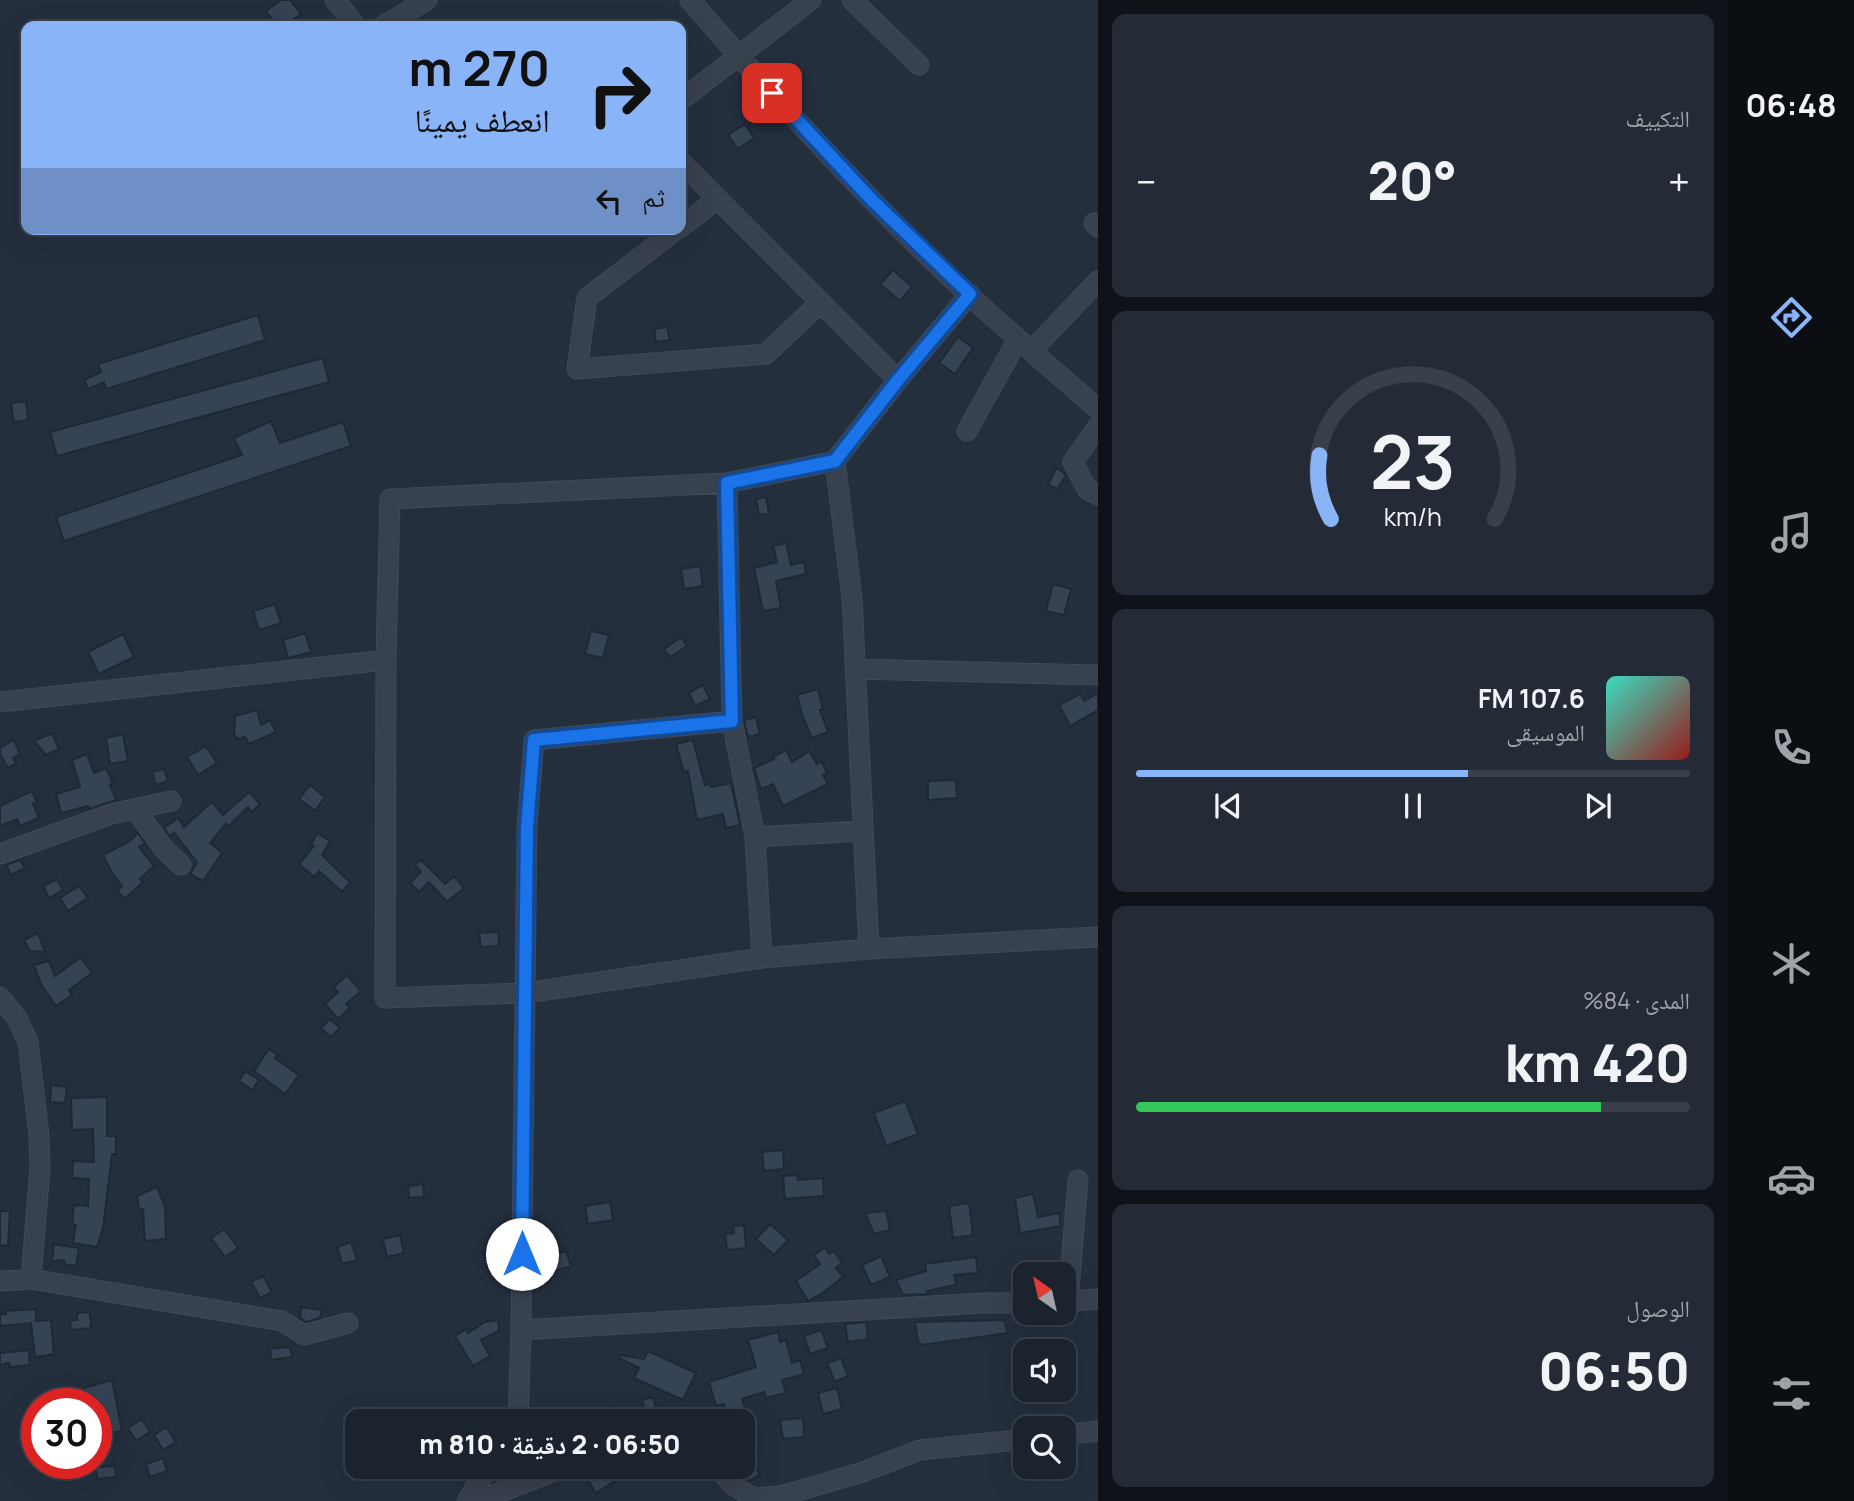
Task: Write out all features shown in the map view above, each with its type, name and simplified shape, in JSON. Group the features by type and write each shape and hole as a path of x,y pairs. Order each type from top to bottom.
{"street":[{"path":"335,0 352,21"},
{"path":"391,21 427,0"},
{"path":"690,0 873,201 1024,345 1098,409"},
{"path":"686,96 811,0"},
{"path":"852,0 919,65"},
{"path":"686,167 898,380"},
{"path":"686,223 718,199"},
{"path":"670,235 587,298 577,369 766,354 821,302"},
{"path":"967,431 1024,345 1098,281"},
{"path":"970,294 835,461 727,483 390,499 386,660 385,998 526,993 762,958 869,949 1098,937"},
{"path":"1098,426 1073,462 1087,489 1098,495"},
{"path":"835,461 852,598 869,949"},
{"path":"727,483 732,721 755,837 762,958"},
{"path":"0,702 386,660"},
{"path":"855,669 1098,675"},
{"path":"518,1409 527,827 534,740 732,721"},
{"path":"0,854 111,814 172,801"},
{"path":"135,809 164,849 181,865"},
{"path":"755,837 863,831"},
{"path":"0,997 17,1018 28,1042 39,1135 40,1168 31,1279"},
{"path":"1070,1262 1079,1180"},
{"path":"0,1280 31,1279 282,1321 304,1335 348,1323"},
{"path":"1076,1301 1098,1299"},
{"path":"521,1330 1013,1303"},
{"path":"1076,1433 1098,1431"},
{"path":"728,1479 753,1498 780,1496 860,1473 920,1450 1013,1440"},
{"path":"467,1501 481,1479"},
{"path":"478,1501 534,1479"}],"building":[{"path":"281,0 290,0 301,14 291,21 274,21 266,11"},
{"path":"745,124 754,138 738,149 728,135"},
{"path":"893,270 912,287 900,301 880,284"},
{"path":"258,315 265,340 106,389 104,382 88,389 84,380 101,372 98,364"},
{"path":"667,327 670,340 656,342 654,329"},
{"path":"958,337 973,348 955,374 939,363"},
{"path":"323,358 329,382 57,456 50,432"},
{"path":"26,401 28,420 14,422 11,403"},
{"path":"271,421 280,443 343,422 351,446 64,541 56,517 242,455 234,438"},
{"path":"1056,468 1066,474 1058,489 1048,485"},
{"path":"766,497 769,514 759,515 756,499"},
{"path":"786,543 791,565 804,562 806,574 776,581 781,608 763,611 754,568 777,562 773,546"},
{"path":"700,566 703,586 684,589 681,569"},
{"path":"1053,584 1071,589 1064,615 1046,611"},
{"path":"275,604 281,623 259,630 253,611"},
{"path":"591,631 609,635 603,658 585,654"},
{"path":"305,633 311,652 288,658 283,640"},
{"path":"123,634 134,657 99,674 88,652"},
{"path":"681,637 687,646 670,657 664,649"},
{"path":"703,685 710,699 695,706 689,693"},
{"path":"818,689 823,710 820,710 828,732 812,738 797,695"},
{"path":"1098,693 1098,710 1070,726 1059,705 1080,694 1084,701"},
{"path":"257,710 261,725 270,720 276,732 249,744 245,737 237,739 234,734 235,716"},
{"path":"756,717 760,734 748,737 744,720"},
{"path":"52,733 59,749 46,755 34,741"},
{"path":"123,734 128,761 110,764 106,738"},
{"path":"14,740 20,754 13,758 16,763 8,768 0,754 0,748"},
{"path":"693,740 705,785 710,784 711,787 731,783 740,825 726,828 723,814 697,820 688,771 684,772 676,744"},
{"path":"206,746 217,763 198,775 187,757"},
{"path":"786,750 792,762 809,751 817,764 821,761 827,772 823,775 828,784 783,806 773,784 761,789 754,768"},
{"path":"87,754 94,773 106,768 113,783 110,785 116,800 89,809 88,806 61,813 56,794 80,787 72,760"},
{"path":"164,769 168,781 156,785 152,772"},
{"path":"956,780 957,798 928,800 928,781"},
{"path":"310,785 325,797 315,811 299,799"},
{"path":"32,791 37,802 33,804 39,818 20,826 17,819 0,826 0,806"},
{"path":"249,792 260,804 252,812 248,807 228,827 226,824 210,843 222,853 203,881 190,874 197,862 174,833 170,836 164,828 178,818 184,827 212,802 223,815"},
{"path":"138,833 145,843 139,847 154,866 140,879 143,882 125,899 117,891 122,886 103,855 130,841"},
{"path":"317,833 330,841 322,855 350,882 342,892 319,871 314,877 299,864 314,846 311,845"},
{"path":"20,860 25,868 11,875 6,865"},
{"path":"421,860 445,884 454,876 464,888 447,902 429,882 419,892 410,883 421,872 415,865"},
{"path":"57,879 63,890 49,898 43,886"},
{"path":"79,886 88,898 68,911 60,898"},
{"path":"498,932 499,946 481,947 479,933"},
{"path":"38,933 45,952 30,951 24,940"},
{"path":"81,957 92,973 69,990 72,995 56,1006 41,984 34,965 49,961 55,976"},
{"path":"347,975 361,991 346,1004 350,1008 338,1019 325,1004 338,992 334,987"},
{"path":"330,1019 340,1028 331,1037 321,1028"},
{"path":"269,1049 278,1055 275,1058 299,1075 285,1094 254,1071"},
{"path":"245,1071 259,1080 252,1090 239,1081"},
{"path":"51,1085 67,1087 65,1103 50,1102"},
{"path":"107,1097 107,1136 116,1136 116,1154 112,1154 103,1228 97,1247 73,1243 76,1225 72,1224 74,1205 88,1206 89,1179 72,1178 73,1161 94,1162 93,1129 72,1130 71,1098"},
{"path":"905,1101 918,1134 886,1146 874,1113"},
{"path":"783,1150 784,1169 764,1171 762,1152"},
{"path":"797,1175 798,1180 823,1178 824,1196 785,1199 783,1176"},
{"path":"423,1184 424,1197 409,1198 408,1186"},
{"path":"157,1187 165,1206 166,1239 145,1241 143,1209 139,1209 137,1196"},
{"path":"1033,1194 1038,1217 1059,1213 1061,1226 1020,1233 1015,1198"},
{"path":"610,1202 613,1220 588,1224 585,1206"},
{"path":"969,1203 973,1235 953,1238 949,1206"},
{"path":"0,1211 10,1211 8,1246 0,1245"},
{"path":"886,1211 890,1230 874,1234 865,1213"},
{"path":"770,1224 788,1240 774,1255 756,1239"},
{"path":"744,1225 746,1248 727,1250 725,1234 734,1233 733,1226"},
{"path":"224,1229 238,1248 225,1257 211,1238"},
{"path":"400,1235 404,1253 387,1257 383,1239"},
{"path":"351,1242 357,1260 342,1264 337,1247"},
{"path":"54,1244 79,1248 76,1266 64,1264 64,1260 52,1261"},
{"path":"825,1248 829,1254 834,1251 842,1263 836,1268 843,1277 808,1301 796,1281 820,1264 814,1255"},
{"path":"566,1251 571,1266 551,1272 547,1256"},
{"path":"881,1256 890,1277 871,1285 862,1265"},
{"path":"976,1257 978,1273 954,1275 956,1285 927,1291 928,1294 903,1295 896,1280 926,1271 925,1264"},
{"path":"263,1276 272,1292 260,1298 251,1282"},
{"path":"301,1307 322,1310 320,1318 306,1322 300,1318"},
{"path":"36,1309 36,1321 51,1320 54,1354 35,1357 31,1323 0,1326 0,1314 6,1314 6,1311"},
{"path":"90,1312 91,1328 71,1330 70,1320 77,1320 77,1313"},
{"path":"498,1320 499,1331 481,1340 490,1356 473,1366 455,1336 466,1329 468,1333 485,1322"},
{"path":"1004,1320 1008,1333 922,1345 918,1342 915,1322"},
{"path":"866,1322 868,1339 848,1342 845,1324"},
{"path":"821,1330 828,1348 810,1354 804,1336"},
{"path":"778,1332 780,1342 786,1340 792,1363 800,1360 804,1374 782,1380 786,1393 766,1398 764,1392 742,1399 745,1409 725,1409 724,1404 716,1406 709,1382 756,1367 748,1340"},
{"path":"290,1347 292,1357 271,1360 270,1349"},
{"path":"29,1350 30,1365 0,1365 0,1353"},
{"path":"648,1351 696,1373 683,1400 634,1378 639,1368 619,1358 620,1355 644,1359"},
{"path":"841,1358 848,1376 835,1382 827,1363"},
{"path":"112,1380 122,1431 112,1433 112,1388 84,1388"},
{"path":"837,1388 842,1409 823,1414 818,1393"},
{"path":"653,1397 656,1409 645,1409 642,1400"},
{"path":"803,1418 804,1437 783,1439 780,1420"},
{"path":"142,1419 150,1432 136,1441 128,1428"},
{"path":"166,1427 176,1442 163,1450 154,1435"},
{"path":"755,1452 760,1462 755,1465"},
{"path":"163,1458 167,1471 150,1477 146,1464"},
{"path":"755,1465 760,1475 755,1478"},
{"path":"112,1466 115,1466 116,1477 112,1477"},
{"path":"587,1479 618,1479 596,1493"}],"route":[{"path":"522,1254 527,827 534,740 732,721 727,483 835,461 970,294 873,201 772,93"}]}
